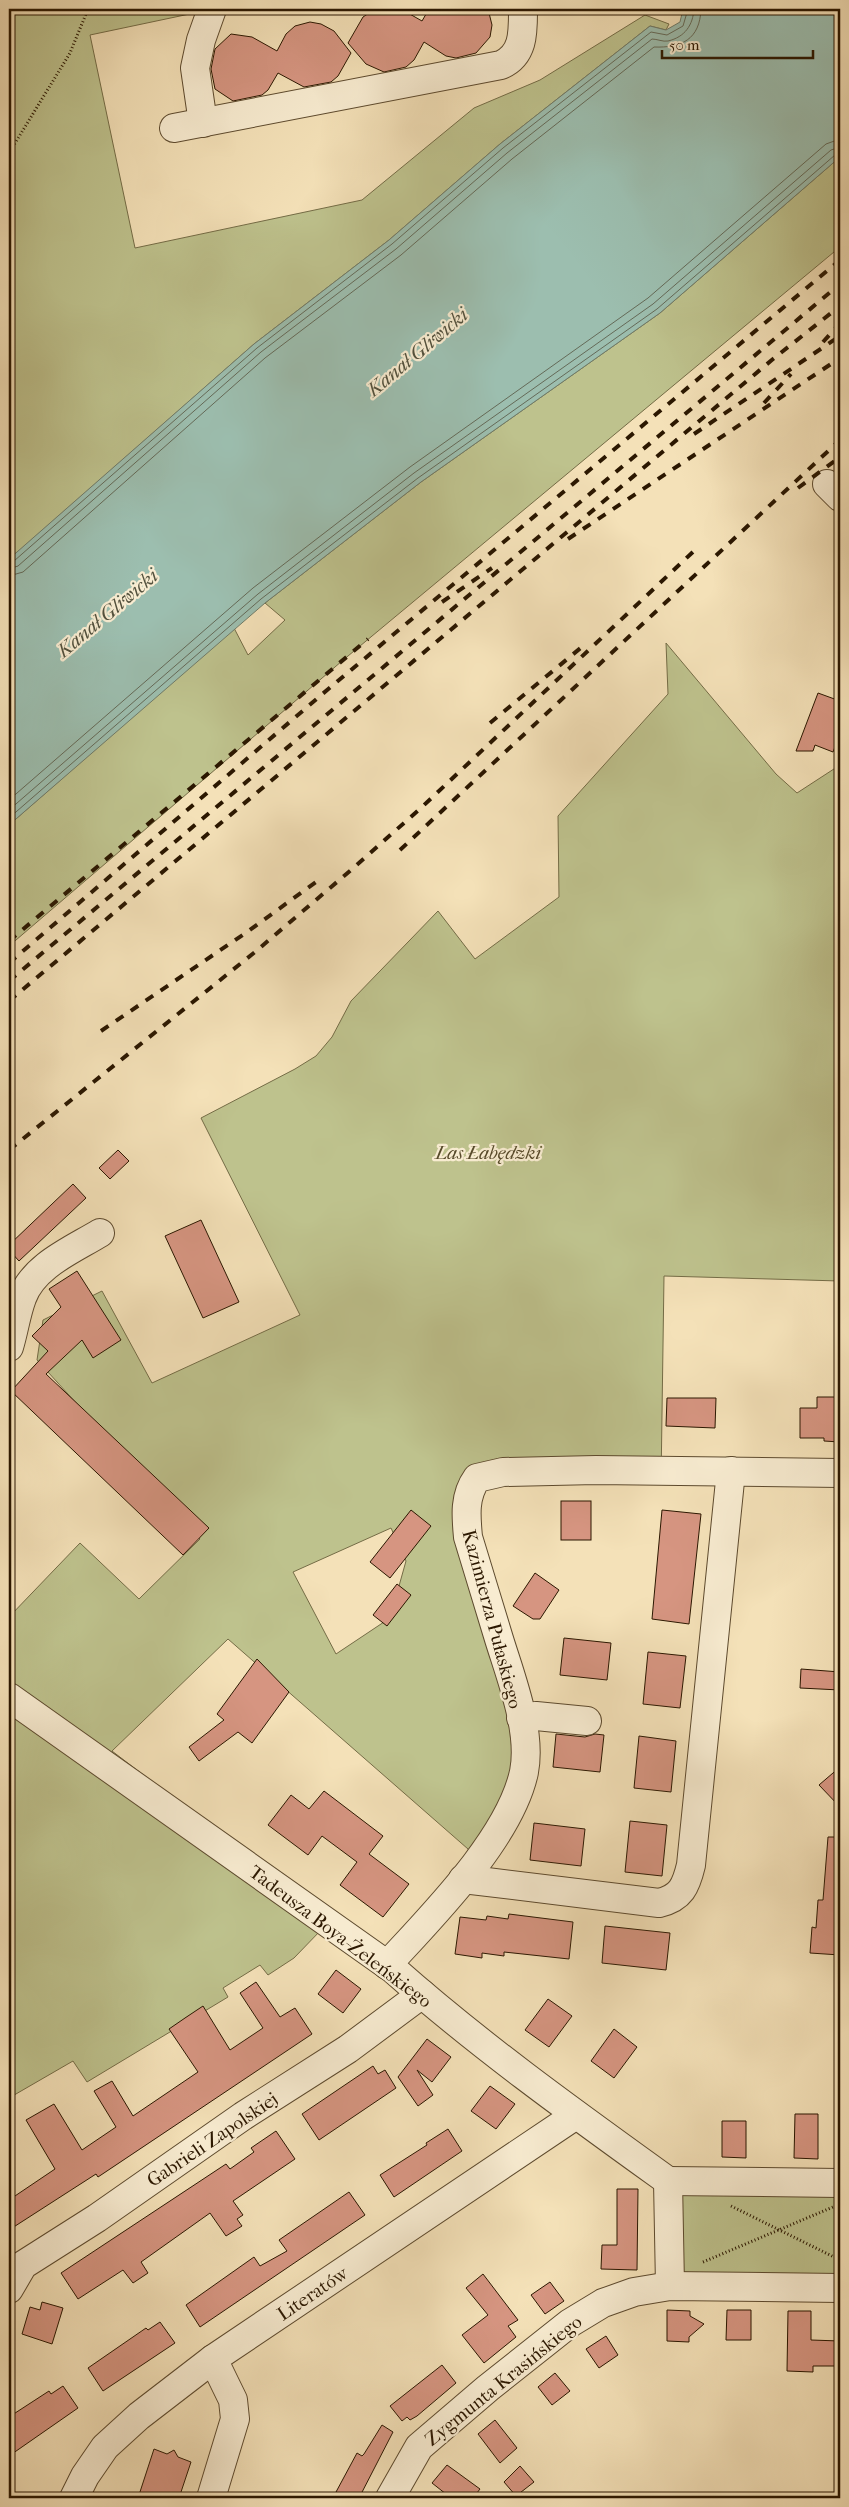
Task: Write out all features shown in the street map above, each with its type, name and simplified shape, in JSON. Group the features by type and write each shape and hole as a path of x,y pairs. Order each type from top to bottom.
{"street":[{"path":"203,123 195,68 201,40 212,9"},
{"path":"174,128 501,66 510,61 522,42 523,9"},
{"path":"9,1347 22,1297 32,1278 58,1258 100,1234"},
{"path":"463,1879 659,1904 679,1895 686,1883 691,1865 731,1471"},
{"name":"Kazimierza Pułaskiego","path":"387,1965 463,1879 504,1822 517,1797 524,1770 525,1737 521,1718 468,1537 467,1500 471,1487 478,1478 503,1472 731,1471 840,1473"},
{"name":"Tadeusza Boya-Żeleńskiego","path":"9,1697 387,1965 576,2115 668,2181"},
{"path":"521,1718 536,1716 587,1721"},
{"name":"Gabrieli Zapolskiej","path":"9,2289 23,2265 97,2218 243,2116 348,2049 422,1994"},
{"name":"Literatów","path":"74,2498 85,2476 105,2447 139,2416 213,2359 576,2115"},
{"path":"670,2286 668,2181 840,2183"},
{"name":"Zygmunta Krasińskiego","path":"390,2498 419,2447 488,2388 570,2323 603,2303 634,2292 670,2286 840,2288"},
{"path":"211,2498 234,2418 233,2400 213,2359"}],"path":[{"path":"9,152 70,53 88,9"},
{"path":"725,2203 840,2260"},
{"path":"701,2263 840,2204"}],"green space":[{"path":"9,9 198,9 199,12 90,35 135,248 362,200 474,108 540,80 645,15 669,24 666,30 650,26 500,144 389,240 254,344 9,560"},
{"path":"840,157 840,247 342,661 9,946 9,825 234,628 248,655 285,620 265,603 421,482 660,313"},
{"name":"Las Łabędzki","path":"666,643 776,774 797,793 840,765 840,1281 664,1276 661,1483 509,1482 484,1487 473,1510 531,1747 480,1875 468,1849 228,1639 112,1751 298,1893 322,1929 294,1958 268,1975 260,1965 223,1988 228,1997 87,2082 73,2061 9,2098 9,1617 80,1543 139,1599 200,1539 37,1360 43,1320 102,1291 152,1383 300,1315 201,1118 316,1056 332,1037 351,1001 438,911 475,959 559,897 558,816 668,694","holes":["391,1528 406,1561 390,1618 336,1654 293,1572"]},
{"path":"840,2189 840,2279 685,2273 680,2268 681,2191"}],"water":[{"name":"Kanał Gliwicki","path":"683,9 840,9 840,157 660,313 421,482 265,603 9,825 9,559 254,344 389,240 500,144 650,26 666,30 680,22"}],"building":[{"path":"375,9 401,9 422,21 429,9 488,9 492,25 490,37 476,53 456,58 446,56 424,42 414,60 406,67 384,72 366,64 348,43 363,17"},
{"path":"310,22 321,24 334,31 351,53 338,76 331,82 304,87 278,73 268,90 262,95 233,101 215,89 211,69 215,49 231,34 252,37 277,51 286,34 295,26"},
{"path":"818,693 840,701 840,734 833,752 815,745 813,751 796,751"},
{"path":"118,1150 129,1161 110,1179 99,1168"},
{"path":"73,1184 86,1198 19,1261 9,1250 9,1245"},
{"path":"201,1220 239,1302 203,1318 165,1236"},
{"path":"77,1271 121,1340 93,1358 82,1340 46,1374 209,1528 183,1555 11,1391 48,1351 32,1336 61,1307 49,1289"},
{"path":"817,1397 840,1397 840,1442 824,1441 824,1438 800,1438 800,1408 817,1408"},
{"path":"667,1398 716,1398 715,1428 666,1426"},
{"path":"561,1501 591,1501 591,1540 561,1540"},
{"path":"411,1510 431,1526 390,1578 370,1562"},
{"path":"662,1510 701,1514 689,1624 652,1619"},
{"path":"535,1573 559,1590 540,1619 533,1619 513,1606"},
{"path":"397,1584 411,1595 387,1626 373,1615"},
{"path":"564,1638 611,1643 607,1680 560,1675"},
{"path":"648,1652 686,1656 680,1708 643,1704"},
{"path":"257,1659 289,1692 252,1743 238,1732 199,1761 189,1747 224,1720 217,1714"},
{"path":"801,1669 840,1672 840,1690 800,1688"},
{"path":"556,1734 585,1737 595,1734 604,1735 600,1772 553,1767"},
{"path":"639,1736 676,1741 671,1792 634,1788"},
{"path":"840,1767 840,1807 819,1785"},
{"path":"324,1791 383,1836 369,1854 409,1884 383,1917 340,1885 357,1862 322,1836 308,1855 268,1825 291,1795 309,1809"},
{"path":"630,1821 667,1825 662,1876 625,1872"},
{"path":"534,1823 585,1829 581,1866 530,1860"},
{"path":"828,1837 840,1837 840,1955 810,1953 812,1927 816,1928 818,1900 823,1900"},
{"path":"509,1914 573,1922 569,1959 504,1952 504,1956 482,1953 482,1958 455,1954 460,1917 486,1920 487,1916 508,1919"},
{"path":"605,1926 670,1933 666,1970 602,1963"},
{"path":"336,1970 361,1989 343,2013 318,1994"},
{"path":"256,1982 280,2017 295,2008 312,2034 98,2177 96,2174 9,2230 9,2200 55,2169 26,2120 54,2104 82,2150 116,2127 94,2091 112,2081 133,2116 198,2072 169,2029 185,2018 203,2006 230,2050 263,2028 240,1993"},
{"path":"548,1999 572,2016 549,2047 525,2030"},
{"path":"614,2029 637,2047 614,2078 591,2061"},
{"path":"427,2039 451,2057 432,2082 417,2070 433,2095 418,2106 398,2077"},
{"path":"373,2066 378,2074 385,2070 396,2088 319,2140 302,2114"},
{"path":"490,2086 515,2104 496,2129 471,2111"},
{"path":"795,2114 818,2114 818,2159 794,2158"},
{"path":"722,2121 746,2121 746,2158 722,2157"},
{"path":"448,2129 462,2151 394,2197 380,2175"},
{"path":"276,2131 295,2159 233,2201 243,2215 237,2219 242,2226 226,2236 210,2213 141,2262 148,2273 133,2283 123,2270 78,2299 61,2273 226,2164 230,2169 254,2152 251,2148"},
{"path":"617,2189 638,2189 637,2270 601,2269 602,2245 617,2245"},
{"path":"349,2192 365,2215 200,2327 186,2305 254,2257 260,2266 287,2251 279,2240"},
{"path":"483,2274 518,2320 508,2326 516,2337 484,2363 462,2335 488,2315 466,2288"},
{"path":"550,2282 564,2301 545,2314 531,2295"},
{"path":"42,2302 63,2308 52,2344 22,2334 30,2307 40,2310"},
{"path":"667,2310 690,2311 690,2316 704,2324 689,2337 689,2342 667,2341"},
{"path":"727,2310 751,2310 751,2340 726,2340"},
{"path":"788,2311 811,2311 811,2340 840,2341 840,2366 813,2366 813,2372 787,2371"},
{"path":"160,2322 175,2343 103,2391 88,2368 146,2328 148,2330"},
{"path":"606,2336 618,2355 599,2368 586,2349"},
{"path":"442,2365 456,2383 417,2416 410,2420 407,2417 402,2421 390,2406"},
{"path":"555,2373 570,2391 552,2405 538,2387"},
{"path":"63,2386 78,2408 9,2456 9,2417 49,2391 51,2394"},
{"path":"495,2420 517,2448 500,2463 478,2434"},
{"path":"382,2425 393,2432 359,2498 348,2498 336,2492 357,2453 362,2456 364,2454"},
{"path":"154,2449 167,2454 174,2450 178,2457 191,2462 179,2498 138,2498"},
{"path":"447,2465 480,2489 473,2498 451,2498 432,2483"},
{"path":"520,2466 534,2482 516,2496 504,2482"}],"railway":[{"path":"9,963 320,696 840,260"},
{"path":"9,981 840,284"},
{"path":"9,1001 773,359 840,306"},
{"path":"823,342 840,323"},
{"path":"694,434 840,336"},
{"path":"568,539 840,358"},
{"path":"764,403 791,374"},
{"path":"400,850 840,440"},
{"path":"798,488 840,457"},
{"path":"9,1150 255,952 351,870 422,807 695,550"},
{"path":"442,602 492,568"},
{"path":"9,941 368,639"},
{"path":"490,723 583,646"},
{"path":"101,1031 247,932 316,882"}]}
